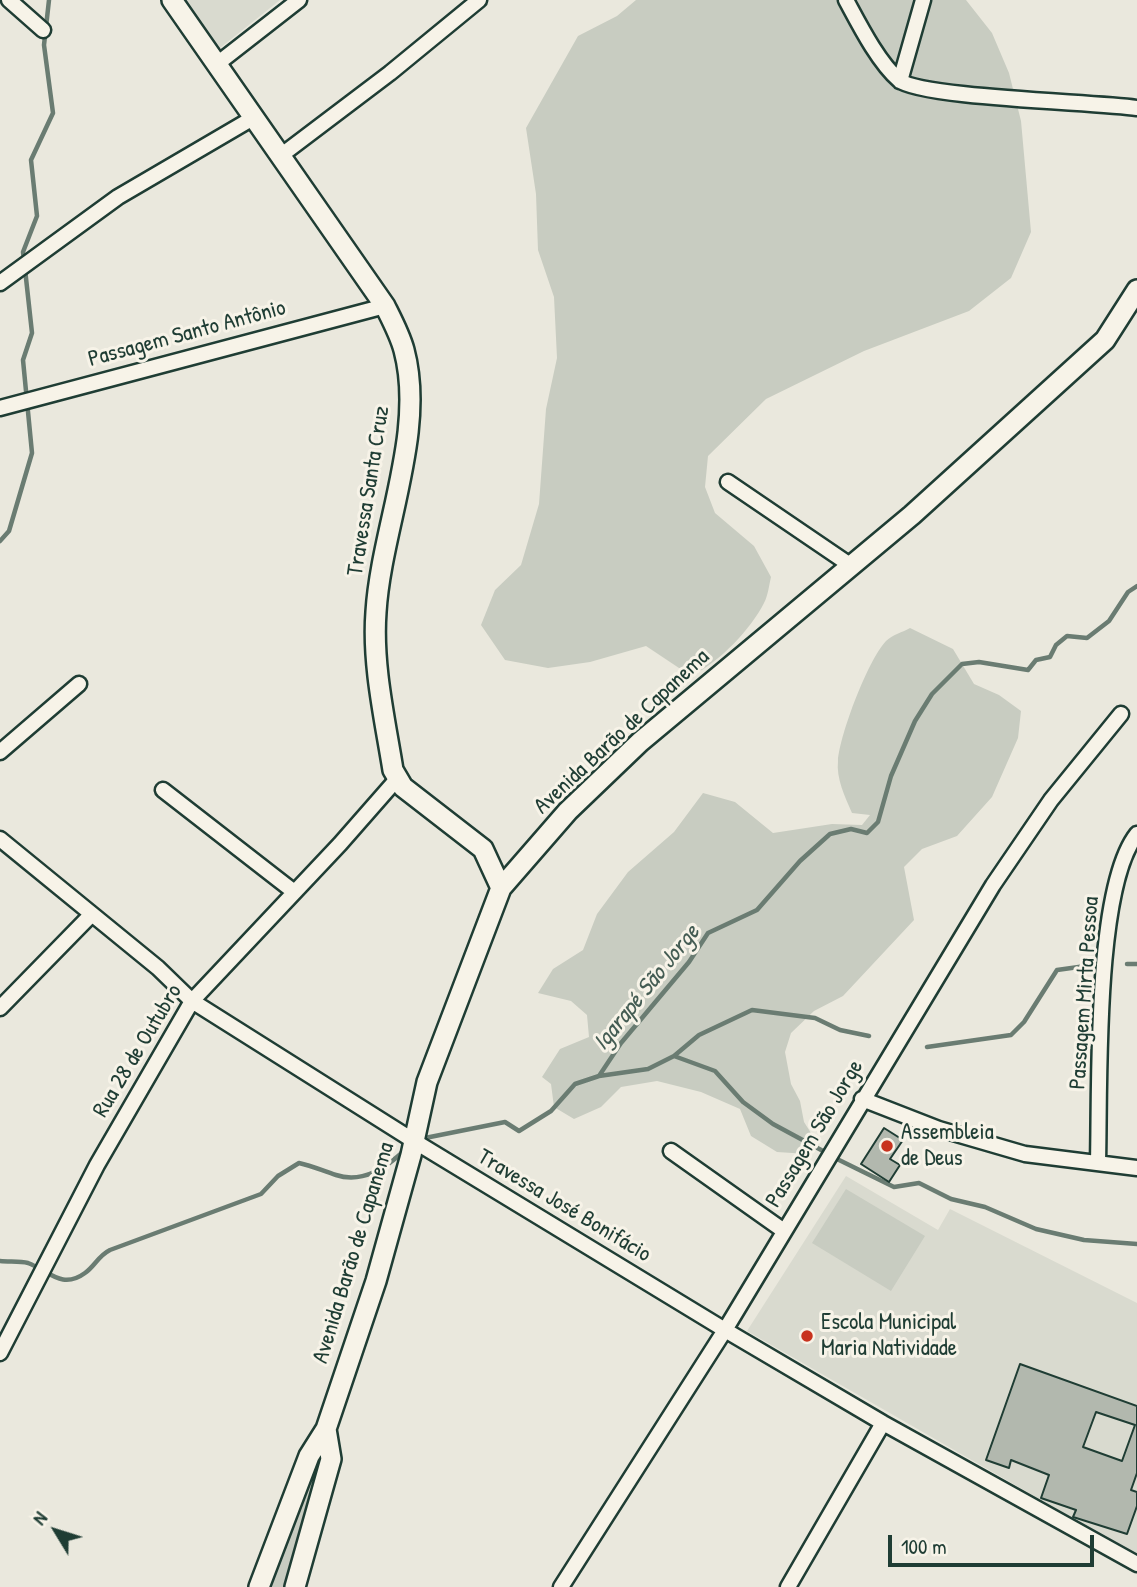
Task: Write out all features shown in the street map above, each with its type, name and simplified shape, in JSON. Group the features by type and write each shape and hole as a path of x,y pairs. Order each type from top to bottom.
{"street":[{"path":"9,0 43,30"},
{"name":"Travessa Santa Cruz","path":"172,0 279,157 386,306 404,348 408,382 405,441 376,612 382,694 397,779"},
{"path":"217,64 299,0"},
{"path":"279,157 390,73 479,0"},
{"path":"846,0 862,31 900,81 942,92 1137,108"},
{"path":"900,81 923,0"},
{"path":"0,283 118,197 253,118"},
{"name":"Avenida Barão de Capanema","path":"259,1587 309,1456 326,1429 376,1281 427,1082 501,888 568,811 640,742 991,446 1105,340 1137,290"},
{"name":"Passagem Santo Antônio","path":"0,408 386,306"},
{"path":"727,482 850,565"},
{"path":"0,752 79,684"},
{"name":"Passagem São Jorge","path":"561,1587 724,1330 993,885 1051,800 1121,713"},
{"path":"397,779 410,793 478,844 488,856 501,888"},
{"name":"Rua 28 de Outubro","path":"0,1353 97,1164 192,1000 293,891 340,845 397,779"},
{"path":"163,790 293,891"},
{"name":"Passagem Mirta Pessoa","path":"1098,1161 1103,988 1112,904 1121,862 1137,834"},
{"name":"Travessa José Bonifácio","path":"0,839 158,968 192,1000 414,1141 724,1330 883,1423 1137,1564"},
{"path":"0,1008 91,915"},
{"path":"862,1098 939,1129 1025,1154 1098,1161 1137,1168"},
{"path":"671,1151 784,1231"},
{"path":"788,1587 883,1423"},
{"name":"Avenida Barão de Capanema","path":"295,1587 331,1459 326,1429"}],"shaded area":[{"path":"179,0 280,0 215,52"},
{"path":"636,0 966,0 992,33 1009,73 1021,121 1031,232 1011,278 969,311 864,351 766,399 708,456 705,487 715,513 754,546 771,577 765,600 751,623 724,653 695,674 679,668 646,646 590,662 548,668 505,660 481,625 495,590 521,565 539,504 546,409 557,358 554,297 538,250 536,194 526,128 578,36 617,16"},
{"path":"910,628 953,649 974,684 999,695 1021,711 1018,738 992,797 957,836 922,849 904,867 914,920 843,996 814,1011 791,1033 785,1052 791,1084 800,1101 804,1122 816,1141 808,1154 777,1152 751,1136 740,1109 701,1092 657,1081 621,1087 601,1107 574,1119 554,1107 551,1084 542,1077 560,1049 589,1037 587,1015 571,1001 538,993 553,969 583,950 597,914 628,872 674,832 703,793 735,802 773,833 832,824 862,825 870,815 852,813 838,774 840,749 856,698 871,664 888,639"},
{"path":"846,1176 938,1230 950,1209 1137,1303 1137,1555 747,1331"},
{"path":"846,1189 925,1236 891,1291 812,1243"},
{"path":"321,1456 308,1517 283,1587 267,1587 316,1459"}],"building":[{"path":"884,1128 903,1140 890,1159 900,1165 889,1182 861,1164"},
{"path":"1020,1364 1137,1406 1137,1473 1131,1490 1137,1492 1137,1506 1127,1534 1073,1517 1076,1510 1041,1498 1049,1475 1011,1460 1009,1468 986,1460","holes":["1096,1412 1135,1425 1122,1461 1083,1447"]}],"waterway":[{"path":"24,260 23,252 37,216 31,160 53,113 44,45 49,0"},
{"path":"0,541 9,531 32,453 23,360 32,333 25,269"},
{"name":"Igarapé São Jorge","path":"420,1139 505,1122 519,1131 551,1111 575,1084 599,1076 621,1043 689,962 708,933 757,910 800,861 830,834 851,829 867,833 878,822 891,776 915,721 932,694 962,664 979,662 1028,670 1036,660 1050,657 1056,645 1067,636 1087,638 1109,621 1128,592 1137,586"},
{"path":"927,1047 1011,1035 1024,1022 1057,970 1100,964"},
{"path":"1127,964 1137,964"},
{"path":"674,1056 699,1035 752,1010 815,1018 840,1030 869,1036"},
{"path":"599,1076 648,1069 674,1056 715,1071 743,1102 773,1124 823,1151"},
{"name":"Igarapé São Jorge","path":"0,1261 28,1263 62,1279 77,1278 110,1250 261,1194 278,1176 299,1163 346,1177 365,1176 382,1168 405,1150"},
{"path":"837,1159 894,1187 919,1183 951,1199 985,1207 1036,1229 1084,1240 1137,1244"}],"place":[{"name":"Assembleia de Deus","path":"887,1146"},
{"name":"Escola Municipal Maria Natividade","path":"807,1336"}]}
